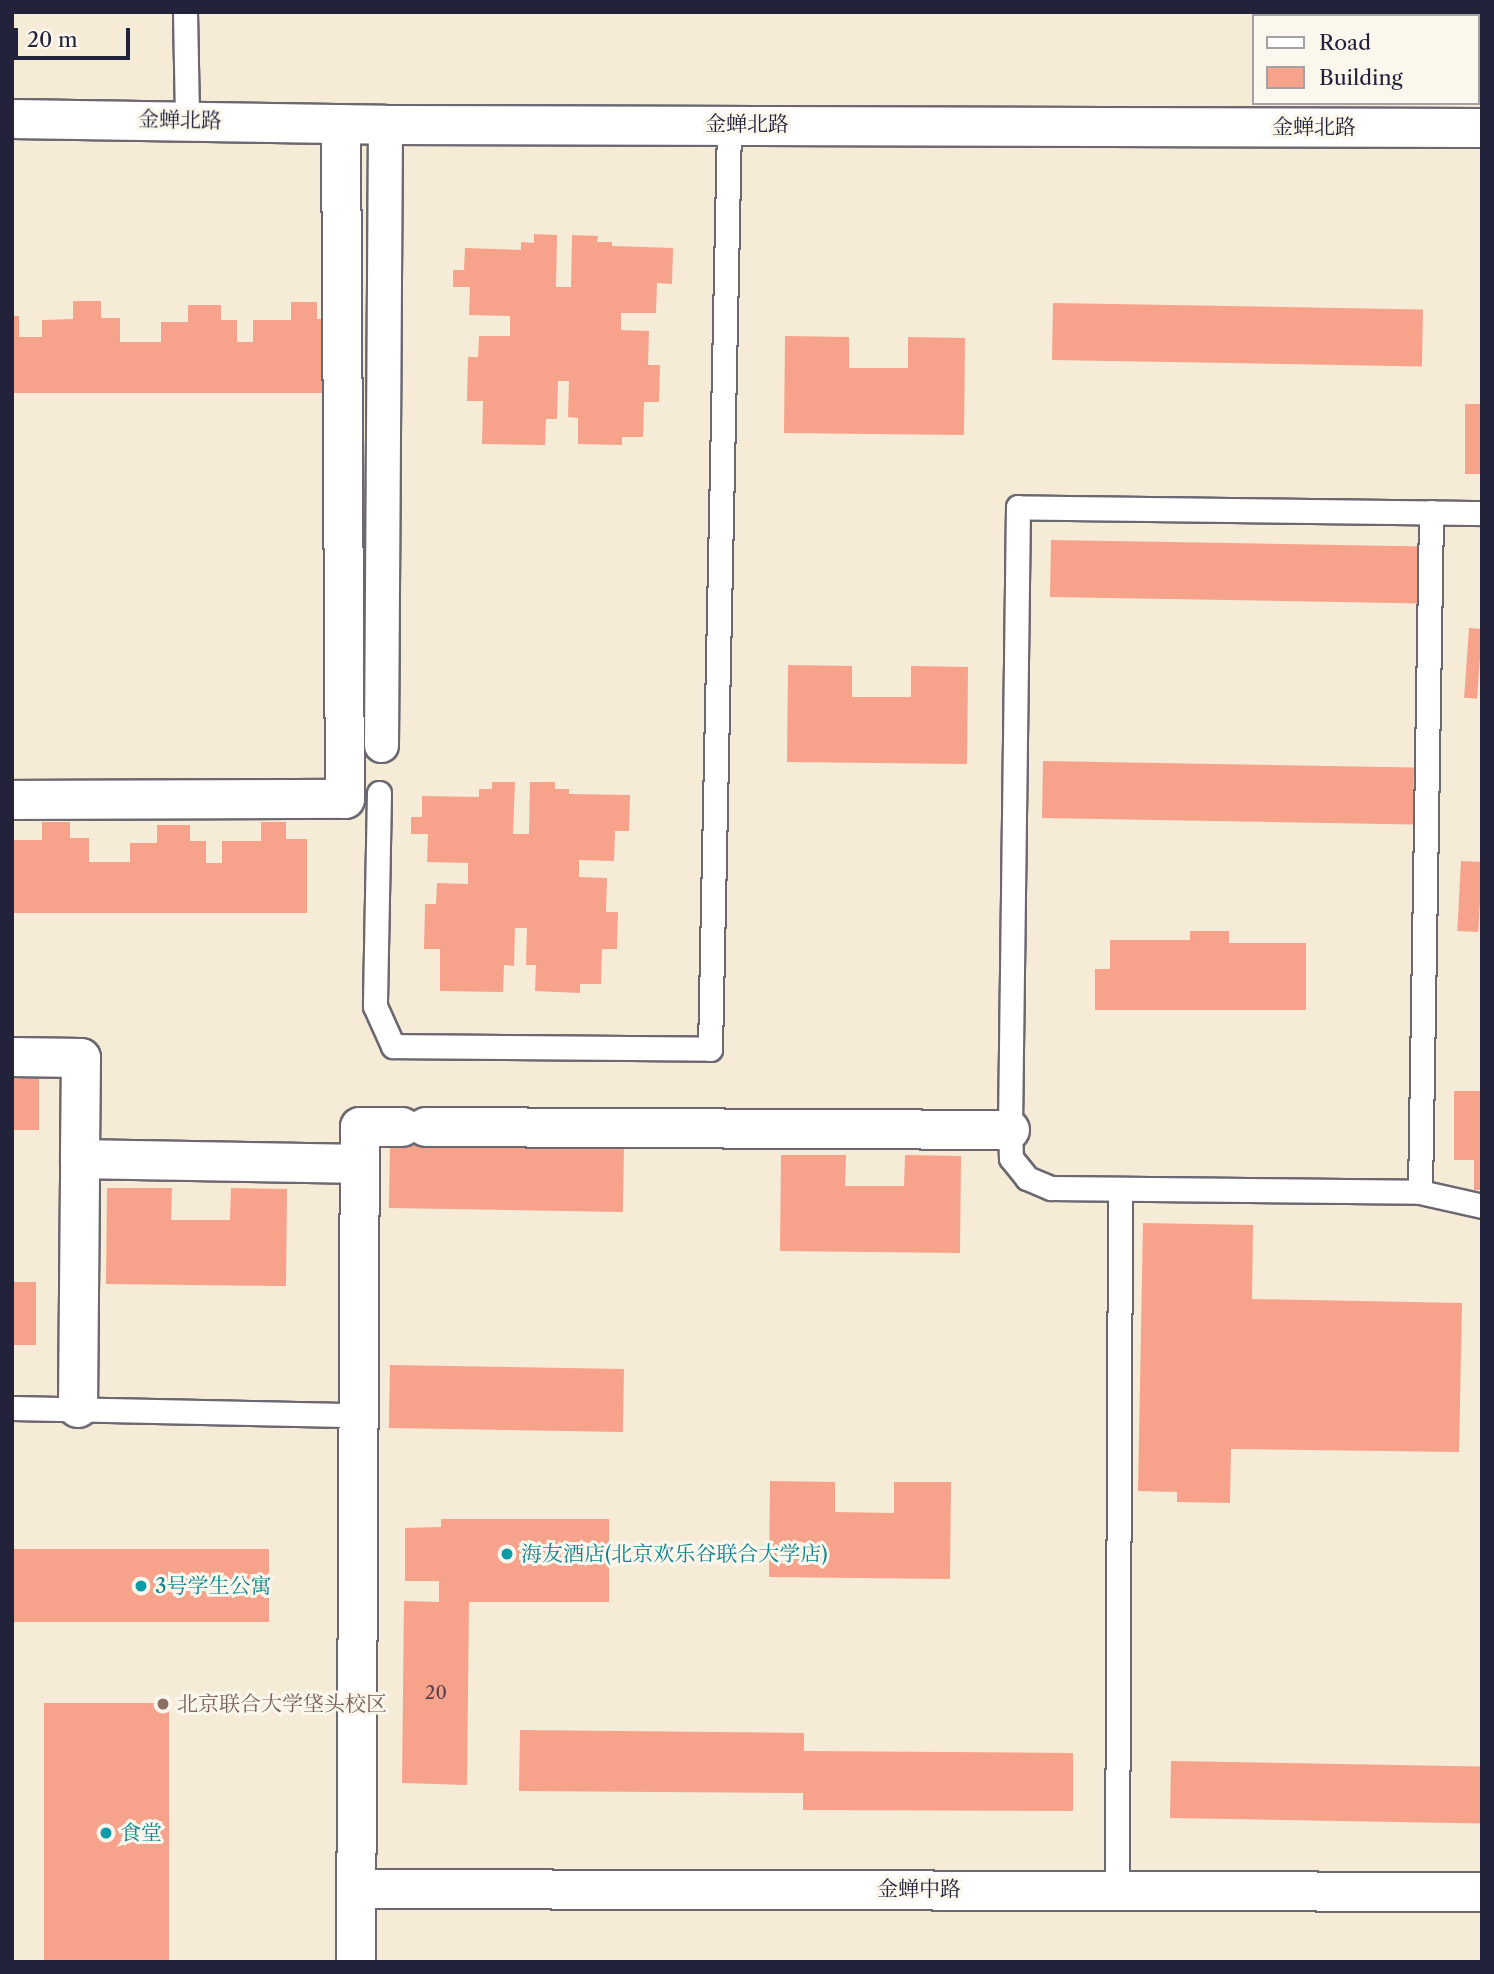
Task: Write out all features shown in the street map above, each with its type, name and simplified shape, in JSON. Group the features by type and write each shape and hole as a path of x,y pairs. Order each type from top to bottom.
{"street":[{"name":"金蝉北路","path":"12,118 385,125 1325,115 1482,128"},
{"path":"12,800 345,799 341,124"},
{"path":"381,745 385,125"},
{"path":"12,1057 81,1058 78,1408"},
{"path":"356,1962 360,1126 1010,1130"},
{"path":"80,1159 360,1164"},
{"name":"金蝉中路","path":"357,1889 1482,1892"}],"lane":[{"path":"185,12 187,120"},
{"path":"379,793 375,1006 393,1045 710,1049 729,123"},
{"path":"1482,513 1017,507 1010,1130 1011,1158 1027,1178 1051,1188 1120,1191 1420,1192 1482,1206"},
{"path":"1420,1192 1431,512"},
{"path":"1117,1889 1120,1191"},
{"path":"12,1408 357,1415"}],"building":[{"path":"534,234 557,235 556,287 571,287 572,235 598,236 597,242 612,242 612,246 673,248 672,284 657,283 656,313 621,313 621,330 649,331 648,365 660,365 659,402 644,402 643,437 622,437 622,445 578,444 578,418 568,417 569,381 558,381 557,419 546,419 545,445 482,444 483,401 467,401 468,357 478,357 479,336 510,336 510,316 469,315 470,287 453,287 453,270 464,270 465,248 521,250 521,242 534,243"},
{"path":"73,301 101,301 101,318 120,318 120,342 161,342 161,322 188,322 188,305 221,305 221,320 237,320 237,342 253,342 253,320 291,320 291,302 317,302 317,319 337,319 337,393 12,393 12,316 19,316 19,337 42,337 42,320 73,319"},
{"path":"1053,303 1423,309 1422,366 1052,360"},
{"path":"785,336 849,337 849,368 908,368 908,337 965,338 964,435 784,433"},
{"path":"1465,404 1482,404 1482,474 1465,474"},
{"path":"1051,540 1422,546 1421,603 1050,597"},
{"path":"1469,628 1482,629 1477,699 1464,698"},
{"path":"788,665 852,666 852,697 911,697 911,666 968,667 967,764 787,762"},
{"path":"1043,761 1414,767 1413,824 1042,818"},
{"path":"492,782 515,782 513,834 529,834 530,782 555,782 555,789 569,789 569,794 630,795 629,831 615,831 614,861 579,860 579,877 607,878 606,912 618,912 617,949 602,949 601,984 580,984 580,993 535,991 536,965 526,965 527,928 515,928 514,966 504,965 503,992 440,991 440,949 424,949 425,904 436,904 437,883 468,884 468,863 427,862 428,834 411,834 411,817 422,817 422,796 479,797 479,789 492,789"},
{"path":"42,822 70,822 70,838 89,838 89,862 130,862 130,843 157,843 157,825 190,825 190,841 206,841 206,863 222,863 222,841 261,841 261,822 286,822 286,839 307,839 307,913 12,913 12,840 42,840"},
{"path":"1461,861 1482,862 1478,932 1457,931"},
{"path":"1190,931 1229,931 1229,943 1306,943 1306,1010 1095,1010 1095,969 1110,969 1110,940 1190,940"},
{"path":"12,1067 39,1067 39,1130 12,1130"},
{"path":"1454,1091 1482,1091 1482,1190 1474,1190 1474,1160 1454,1160"},
{"path":"390,1145 624,1149 623,1212 389,1208"},
{"path":"781,1155 846,1155 845,1186 904,1186 905,1155 961,1156 960,1253 780,1251"},
{"path":"107,1188 172,1188 171,1220 230,1220 231,1188 287,1189 286,1286 106,1284"},
{"path":"1143,1223 1253,1225 1252,1299 1462,1303 1459,1452 1231,1449 1230,1503 1177,1502 1177,1492 1138,1491"},
{"path":"12,1282 36,1282 36,1345 12,1345"},
{"path":"390,1365 624,1369 623,1432 389,1428"},
{"path":"770,1481 835,1482 835,1512 894,1513 894,1482 951,1482 950,1579 769,1577"},
{"path":"441,1519 609,1519 609,1602 469,1602 467,1785 402,1783 404,1601 439,1602 439,1581 405,1581 405,1528 441,1527"},
{"name":"3号学生公寓","path":"12,1549 269,1549 269,1622 12,1622"},
{"name":"食堂","path":"44,1703 169,1703 169,1962 44,1962"},
{"path":"520,1730 804,1733 804,1751 1073,1753 1073,1811 803,1810 803,1793 519,1791"},
{"path":"1171,1761 1482,1766 1481,1823 1170,1818"}],"place":[{"name":"海友酒店(北京欢乐谷联合大学店)","path":"507,1554"},
{"name":"3号学生公寓","path":"141,1586"},
{"name":"北京联合大学垡头校区","path":"163,1704"},
{"name":"食堂","path":"106,1833"}]}
